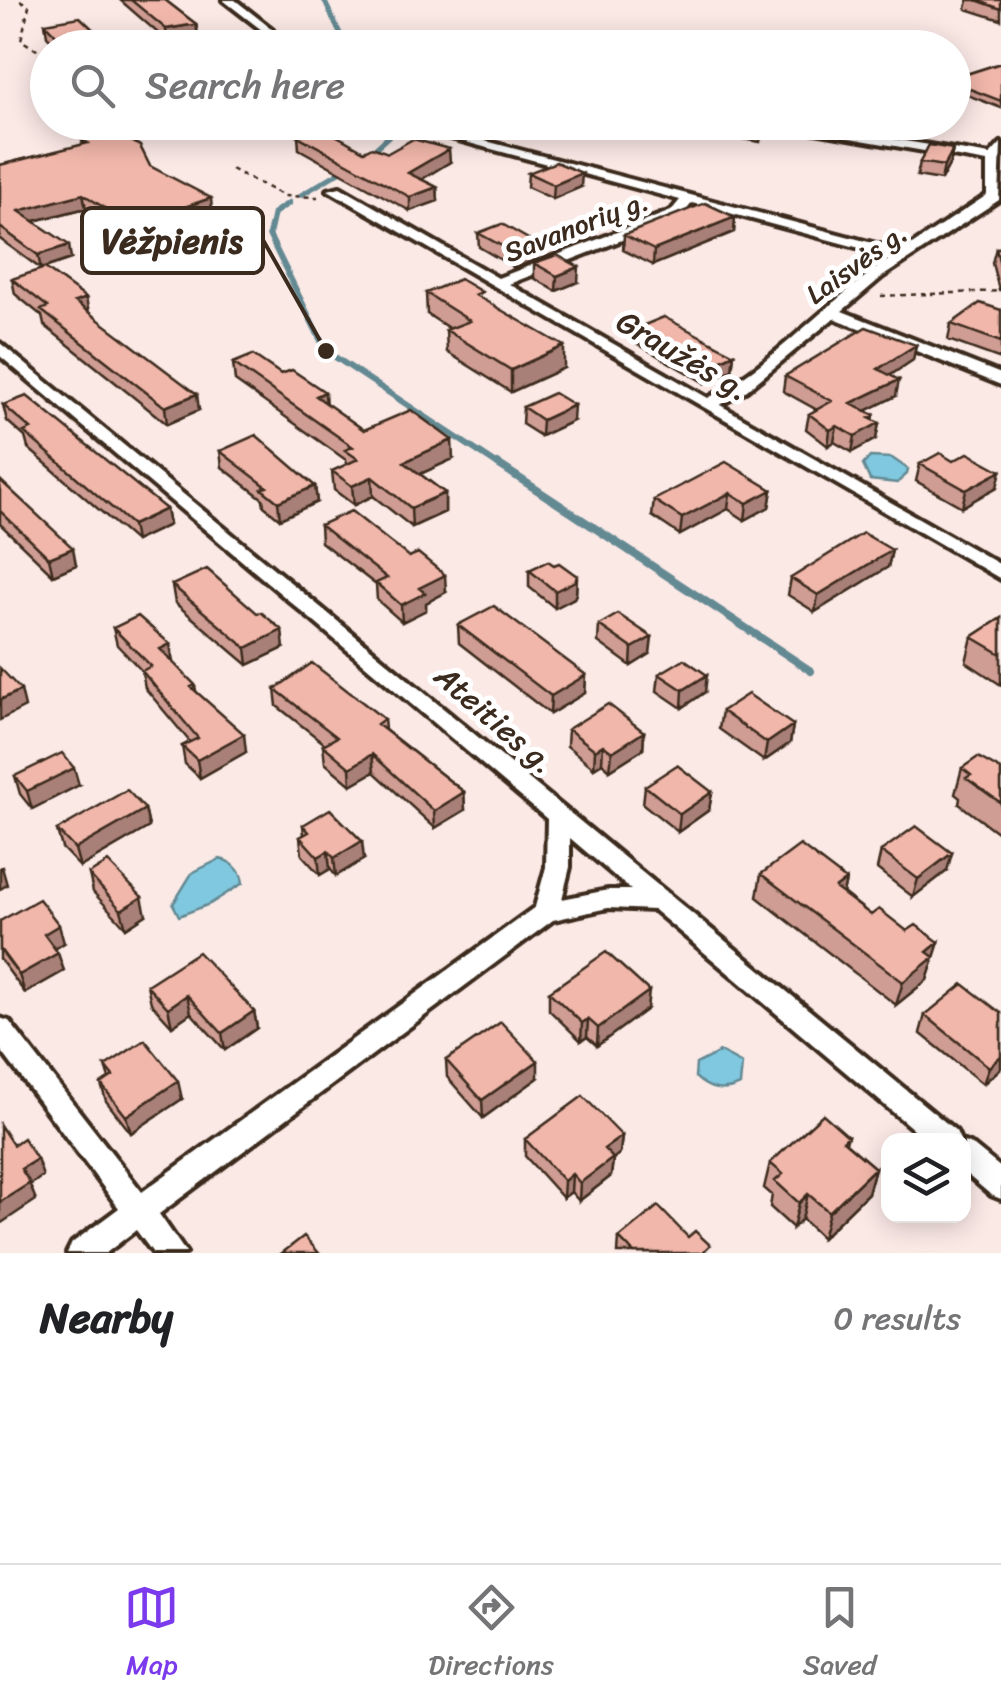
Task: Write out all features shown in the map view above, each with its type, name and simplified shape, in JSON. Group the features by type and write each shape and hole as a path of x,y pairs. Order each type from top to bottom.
{"street":[{"path":"228,0 268,30"},
{"name":"Savanorių g.","path":"471,140 689,197 676,214 498,283"},
{"path":"895,140 997,154"},
{"name":"Laisvės g.","path":"709,404 742,387 847,298 998,198 997,154"},
{"name":"Graužės g.","path":"335,190 1001,572"},
{"path":"689,197 906,256"},
{"path":"830,312 1001,380"},
{"name":"Ateities g.","path":"0,348 558,820 938,1133"},
{"path":"546,912 558,867 558,820"},
{"path":"82,1253 546,912 608,900 660,901"},
{"path":"0,1029 170,1253"},
{"path":"971,1161 1001,1186"}],"path":[{"path":"20,0 29,6 21,40 30,46"},
{"path":"231,169 290,198 306,200 335,190"},
{"path":"847,298 1001,291"}],"water":[{"path":"870,457 892,458 908,469 907,474 897,483 870,480 863,465"},
{"path":"220,859 236,867 243,883 210,904 179,916 173,904 192,873"},
{"path":"720,1052 742,1064 740,1085 716,1089 695,1077 696,1064"}],"building":[{"path":"131,0 165,0 196,24 166,29"},
{"path":"976,0 1001,0 1001,9"},
{"path":"80,17 94,30 51,30 45,23"},
{"path":"1001,63 1001,101 971,90 971,73"},
{"path":"82,140 130,140 140,146 150,166 211,198 131,225 83,194 19,211 69,245 38,255 0,227 0,165 88,143"},
{"path":"305,140 344,140 364,151 372,147 388,153 411,140 449,149 408,173 437,187 410,197"},
{"path":"929,145 953,149 944,166 920,162"},
{"path":"556,162 582,173 554,185 528,173"},
{"path":"705,203 735,217 654,250 624,235"},
{"path":"502,224 537,244 515,253 478,233"},
{"path":"557,255 579,267 557,276 534,263"},
{"path":"45,268 86,298 75,302 197,394 165,407 41,310 48,307 12,279"},
{"path":"460,279 482,292 475,295 564,346 511,370 446,330 470,321 426,293"},
{"path":"980,303 1001,310 1001,342 951,324"},
{"path":"664,317 734,354 707,367 637,328"},
{"path":"866,327 916,345 878,369 899,380 851,403 874,415 869,418 879,423 855,436 837,426 830,430 809,414 832,401 785,376"},
{"path":"253,355 281,374 292,370 325,392 316,396 364,430 411,410 452,440 404,462 445,493 411,508 372,477 352,486 332,471 358,459 345,450 353,447 233,363"},
{"path":"554,393 574,405 542,420 523,407"},
{"path":"27,396 166,509 132,525 24,432 31,429 3,405"},
{"path":"256,435 315,486 278,502 262,489 267,487 220,451"},
{"path":"940,453 953,461 968,453 1001,471 966,490 920,464"},
{"path":"726,462 772,490 747,503 730,493 682,518 654,500"},
{"path":"0,480 73,548 49,558 0,511"},
{"path":"351,511 409,557 418,553 445,575 419,588 425,593 401,605 376,583 387,578 320,525"},
{"path":"863,533 892,550 818,595 791,578"},
{"path":"548,561 559,563 577,576 575,581 555,591 529,570"},
{"path":"207,569 282,630 246,648 172,585"},
{"path":"494,606 586,675 551,696 458,625"},
{"path":"618,614 652,637 632,648 599,625"},
{"path":"138,616 170,644 160,649 195,685 191,687 244,734 197,760 182,746 198,738 142,671 151,666 113,628"},
{"path":"1001,618 1001,654 972,637"},
{"path":"684,659 707,675 683,690 659,674"},
{"path":"312,663 384,719 377,724 464,792 434,811 372,754 350,768 323,745 337,737 275,689"},
{"path":"0,668 21,690 0,700"},
{"path":"748,694 793,725 767,743 722,711"},
{"path":"608,704 644,732 612,752 603,745 595,750 568,729"},
{"path":"62,753 74,768 27,791 15,776"},
{"path":"978,757 1001,770 1001,803 966,778 971,775 962,768"},
{"path":"677,765 712,792 680,814 645,786"},
{"path":"127,790 145,809 75,849 57,830"},
{"path":"330,809 362,841 334,858 328,851 318,857 300,837 309,832 303,825"},
{"path":"916,826 952,853 918,879 881,851"},
{"path":"800,845 846,880 835,888 871,915 879,909 907,931 916,925 939,942 927,952 934,957 903,982 761,874"},
{"path":"108,862 142,897 121,910 89,874"},
{"path":"39,899 59,925 44,934 58,953 19,975 0,949 0,921"},
{"path":"198,952 254,1011 222,1033 187,995 168,1008 147,985"},
{"path":"606,952 649,991 598,1028 588,1019 582,1023 549,992"},
{"path":"963,984 1001,1013 1001,1056 989,1067 925,1015"},
{"path":"501,1022 538,1061 482,1100 446,1060"},
{"path":"145,1040 178,1081 126,1116 101,1084 113,1076 105,1066"},
{"path":"583,1096 622,1136 604,1149 613,1158 580,1183 572,1174 564,1181 525,1139"},
{"path":"823,1114 848,1136 843,1141 875,1168 829,1212 808,1194 799,1203 775,1181 783,1174 770,1163"},
{"path":"0,1125 13,1145 23,1138 37,1159 21,1169 30,1183 0,1202"},
{"path":"658,1206 688,1237 695,1231 710,1245 702,1253 634,1253 619,1238"},
{"path":"304,1236 319,1253 282,1253"}],"waterway":[{"path":"324,0 338,30"},
{"path":"369,154 385,140"},
{"path":"301,195 348,167"},
{"path":"289,203 274,213 269,235 326,351 501,467"},
{"path":"498,464 811,671"}],"place":[{"name":"Vėžpienis","path":"326,351"}]}
